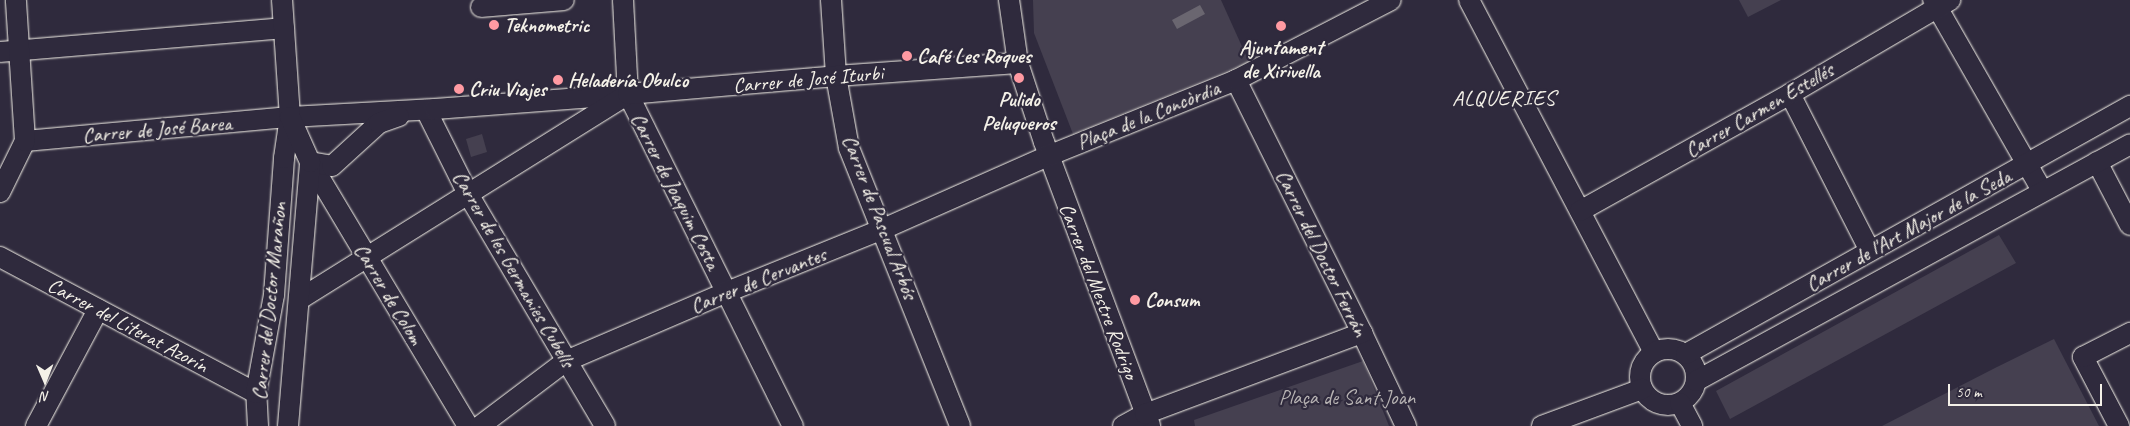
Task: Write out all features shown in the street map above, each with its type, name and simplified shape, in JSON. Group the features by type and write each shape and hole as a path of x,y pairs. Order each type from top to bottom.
{"street":[{"path":"0,192 24,141 9,52 16,0"},
{"path":"282,0 290,117 426,110"},
{"path":"481,7 564,0"},
{"name":"Carrer de Joaquim Costa","path":"623,0 628,94 793,426"},
{"name":"Carrer de Pascual Arbós","path":"831,0 836,76 849,148 883,229 960,426"},
{"name":"Plaça de la Concòrdia","path":"1008,0 1018,63 1048,156 1236,80 1391,0"},
{"path":"1468,0 1654,352"},
{"path":"1940,3 2026,164 2042,190"},
{"name":"Carrer Carmen Estellés","path":"1580,211 1790,94 1940,3"},
{"path":"9,52 284,28"},
{"name":"Carrer de José Iturbi","path":"426,110 1018,63"},
{"name":"Carrer del Doctor Ferrán","path":"1236,80 1362,333 1406,426"},
{"name":"Carrer de José Iturbi","path":"300,299 628,94"},
{"path":"1790,94 1870,251"},
{"name":"Carrer de l'Art Major de la Seda","path":"1686,354 2130,106"},
{"path":"310,162 332,166 384,119 426,110"},
{"name":"Carrer de les Germanies Cubells","path":"426,110 468,194 605,426"},
{"name":"Carrer de José Barea","path":"24,141 290,117"},
{"name":"Carrer del Doctor Marañon","path":"288,426 310,162 290,117"},
{"name":"Carrer del Doctor Marañon","path":"258,426 256,393 274,296 284,158 290,117"},
{"name":"Carrer de l'Art Major de la Seda","path":"1696,381 2042,190 2130,144"},
{"name":"Carrer de Cervantes","path":"480,426 566,361 726,292 883,229 1048,156"},
{"name":"Carrer del Mestre Rodrigo","path":"1048,156 1148,420"},
{"name":"Carrer de Colom","path":"310,162 468,426"},
{"path":"2097,162 2130,225"},
{"name":"Carrer del Literat Azorín","path":"0,257 256,393"},
{"path":"36,426 98,310"},
{"path":"1123,426 1148,420 1362,333"},
{"path":"2119,426 2083,357 2130,333"},
{"path":"1670,348 1686,354 1695,366 1696,381 1692,392 1680,403 1662,405 1654,402 1642,389 1640,381 1642,364 1654,352 1670,348"},
{"path":"1542,426 1642,389"},
{"path":"1680,403 1692,426"}],"green space":[{"path":"1033,0 1221,0 1249,62 1073,134 1034,33"},
{"path":"1739,0 1781,0 1748,17"},
{"path":"482,134 487,152 471,157 466,139"},
{"path":"1999,235 2016,263 1730,419 1716,391"},
{"path":"2054,339 2099,426 1882,426 1995,368"},
{"name":"Plaça de Sant Joan","path":"1363,361 1389,426 1195,426 1194,420"}],"shaded area":[{"path":"1200,5 1205,14 1177,29 1172,20"}],"place":[{"name":"Teknometric","path":"494,25"},
{"name":"Ajuntament de Xirivella","path":"1281,26"},
{"name":"Café Les Roques","path":"907,56"},
{"name":"Pulido Peluqueros","path":"1019,78"},
{"name":"Heladería Obulco","path":"558,80"},
{"name":"Criu Viajes","path":"459,89"},
{"name":"Consum","path":"1135,300"}],"district":[{"name":"ALQUERIES","path":"1504,99"}]}
